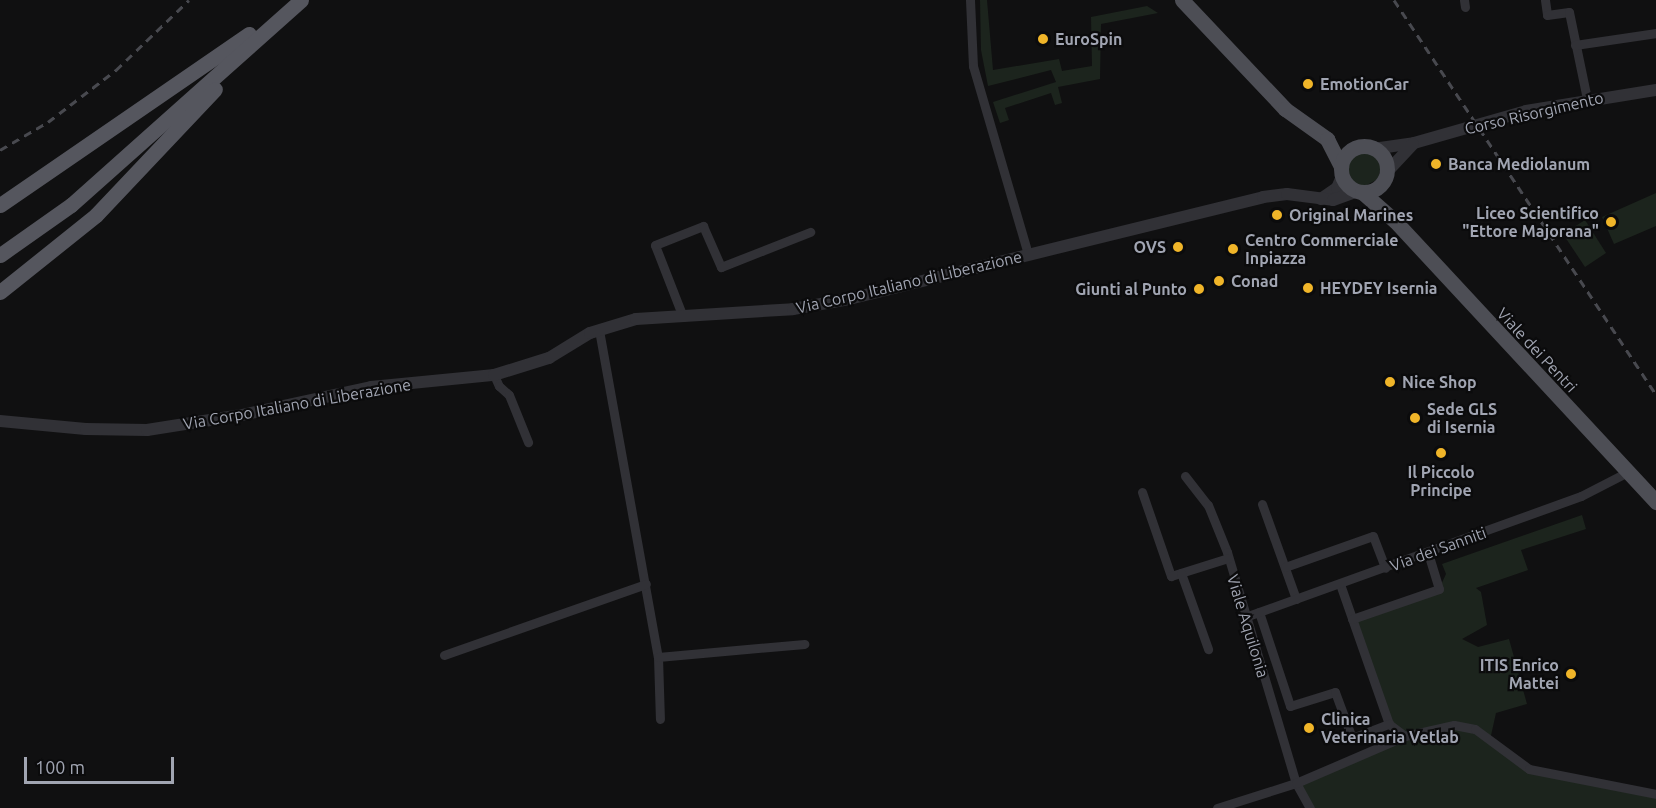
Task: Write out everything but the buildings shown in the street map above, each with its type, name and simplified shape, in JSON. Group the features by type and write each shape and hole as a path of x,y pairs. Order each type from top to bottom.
{"highway":[{"path":"0,205 16,190 240,42 287,0"},
{"path":"0,255 71,205 301,0"},
{"path":"0,292 96,215 277,22"}],"main road":[{"path":"1182,0 1285,109 1326,139 1370,148 1383,157 1386,174 1377,188 1360,191 1342,172 1326,139"},
{"path":"1342,172 1349,152 1370,148"},
{"name":"Viale dei Pentri","path":"1386,174 1387,202 1395,220"},
{"name":"Viale dei Pentri","path":"1360,191 1395,220 1656,502"}],"street":[{"path":"970,0 973,66 1028,254"},
{"path":"1545,0 1547,15 1569,12 1587,99"},
{"path":"1575,45 1656,33"},
{"name":"Corso Risorgimento","path":"1370,148 1414,143 1515,114 1587,99 1656,90"},
{"path":"1386,174 1414,143"},
{"path":"1320,200 1337,188 1342,172"},
{"name":"Via Corpo Italiano di Liberazione","path":"0,421 94,430 147,430 242,415 371,387 494,375 549,358 599,330 636,319 815,305 1263,197 1287,194 1333,201 1360,191"},
{"path":"683,317 655,244 703,226 721,267 810,232"},
{"path":"599,330 658,657 660,719"},
{"path":"494,375 499,386 509,394 528,442"},
{"name":"Via dei Sanniti","path":"1245,617 1581,496 1628,472"},
{"name":"Viale Aquilonia","path":"1185,476 1208,505 1228,558 1296,783 1310,808"},
{"path":"1142,492 1171,576 1228,558"},
{"path":"1262,504 1296,599"},
{"path":"1285,567 1373,536 1385,568"},
{"path":"1352,619 1439,589 1428,553"},
{"path":"1181,573 1208,649"},
{"path":"444,655 646,584"},
{"path":"1340,584 1389,724 1405,736"},
{"path":"1258,612 1290,706 1335,692 1352,738 1389,724"},
{"path":"658,657 804,644"},
{"path":"1217,808 1296,783 1405,736 1454,725 1476,729 1529,769 1656,794"}],"shaded area":[{"path":"980,0 987,0 993,70 1059,59 1062,71 1092,66 1091,17 1147,6 1158,13 1101,24 1100,79 1058,87 1062,103 1055,105 1051,93 1005,108 1009,120 1000,123 993,102 1056,82 1051,70 988,86 981,50"},
{"path":"1365,152 1376,156 1381,167 1378,179 1365,186 1354,183 1347,169 1354,155"},
{"path":"1656,193 1656,226 1614,244 1602,217"},
{"path":"1585,220 1606,253 1585,267 1563,234"},
{"path":"1582,515 1586,529 1521,550 1528,570 1476,588 1481,592 1487,625 1462,639 1478,647 1509,639 1527,704 1496,713 1490,740 1529,769 1656,794 1656,808 1310,808 1296,783 1404,736 1389,724 1352,619 1439,589 1446,574 1442,564"}],"railway":[{"path":"0,150 48,122 116,70 189,0"},
{"path":"1394,0 1656,395"}],"place":[{"name":"EuroSpin","path":"1043,39"},
{"name":"EmotionCar","path":"1308,84"},
{"name":"Banca Mediolanum","path":"1436,164"},
{"name":"Original Marines","path":"1277,215"},
{"name":"Liceo Scientifico \"Ettore Majorana\"","path":"1611,222"},
{"name":"OVS","path":"1178,247"},
{"name":"Centro Commerciale Inpiazza","path":"1233,249"},
{"name":"Conad","path":"1219,281"},
{"name":"HEYDEY Isernia","path":"1308,288"},
{"name":"Giunti al Punto","path":"1199,289"},
{"name":"Nice Shop","path":"1390,382"},
{"name":"Sede GLS di Isernia","path":"1415,418"},
{"name":"Il Piccolo Principe","path":"1441,453"},
{"name":"ITIS Enrico Mattei","path":"1571,674"},
{"name":"Clinica Veterinaria Vetlab","path":"1309,728"}]}
